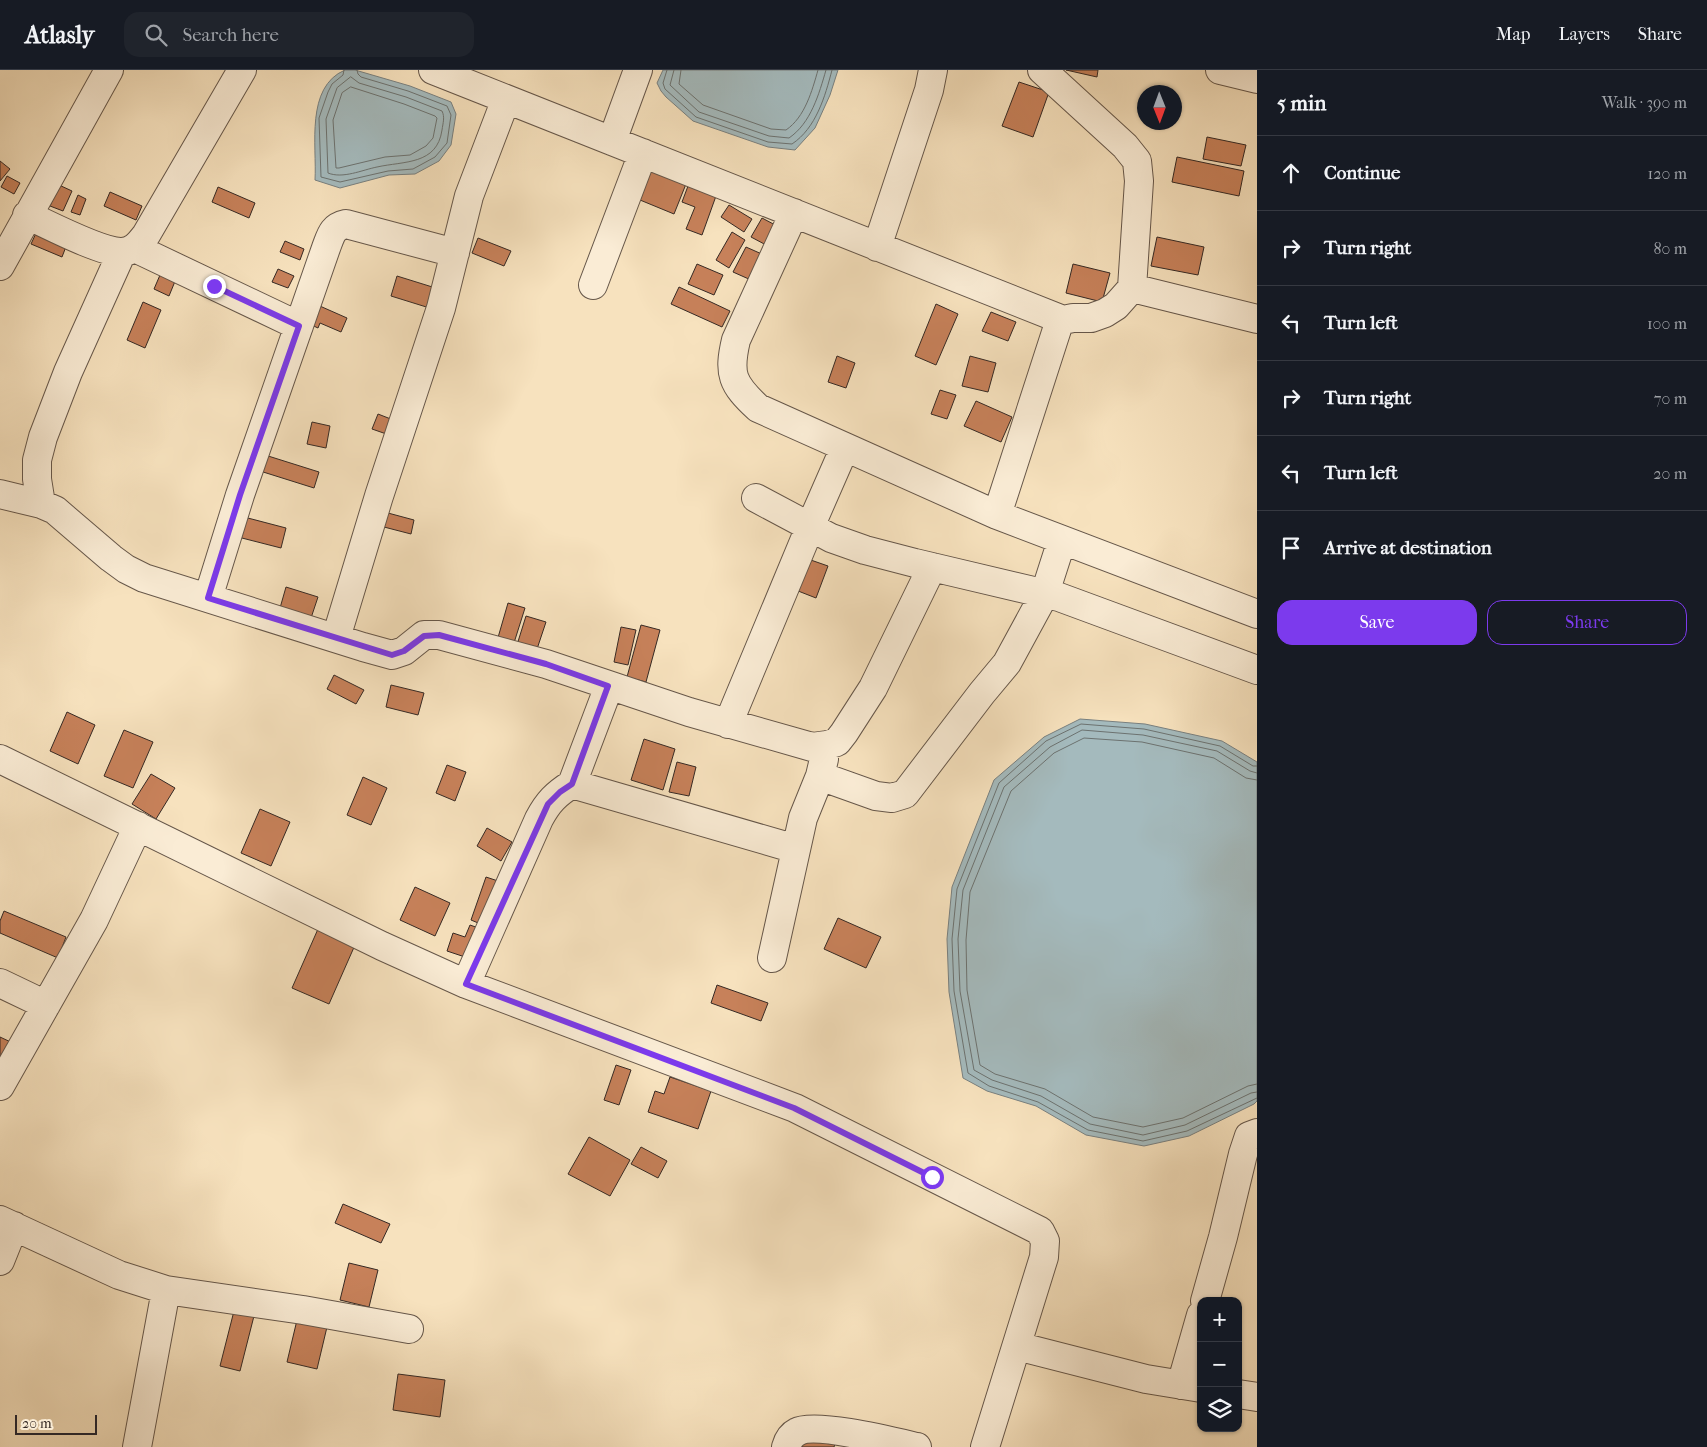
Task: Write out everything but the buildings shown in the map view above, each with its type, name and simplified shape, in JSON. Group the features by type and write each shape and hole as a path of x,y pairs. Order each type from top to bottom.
{"street":[{"path":"0,266 109,70"},
{"path":"41,504 37,479 37,460 42,437 68,372 129,250 146,235 242,70"},
{"path":"433,70 476,78 506,99 1063,320 1091,318 1105,313 1116,306 1132,288 1139,181 1136,161 1125,146 1042,70"},
{"path":"612,141 638,70"},
{"path":"878,247 929,90 933,70"},
{"path":"1220,70 1257,79"},
{"path":"336,638 379,496 442,308 470,196 506,99"},
{"path":"593,285 643,153"},
{"path":"794,214 736,340 732,360 734,377 744,395 758,408 997,515 1053,568 1059,597 1257,670"},
{"path":"27,215 103,249 129,250 299,326"},
{"path":"208,598 240,495 333,232 338,226 346,224 455,253"},
{"path":"1132,288 1257,319"},
{"path":"997,515 1057,328 1063,320"},
{"path":"728,724 845,447"},
{"path":"0,494 41,504 55,510 111,558 126,569 144,578 336,638 392,655 404,651 424,636 439,635 546,664 728,724 812,747 837,742 873,688 932,567"},
{"path":"756,498 831,538 865,550 932,567 1053,568 1257,614"},
{"path":"820,776 876,796 892,798 905,794 1007,663 1053,568"},
{"path":"466,984 544,811 560,792 572,784 608,686"},
{"path":"772,958 803,818 820,776 828,745"},
{"path":"0,759 382,946 466,984 794,1108 1040,1231 1045,1241 1044,1257 985,1447"},
{"path":"572,784 796,849"},
{"path":"0,1086 94,920 138,826"},
{"path":"0,982 46,1005"},
{"path":"1206,1297 1223,1237 1242,1154 1249,1136 1257,1133"},
{"path":"0,1261 7,1223 119,1275 166,1290 303,1310 409,1329"},
{"path":"137,1447 166,1290"},
{"path":"1017,1346 1146,1379 1191,1386 1197,1342"},
{"path":"1242,1395 1257,1397"},
{"path":"786,1447 789,1438 798,1430 818,1429 854,1433 917,1447"}],"water":[{"path":"345,70 355,70 410,86 451,102 456,114 451,145 439,161 415,174 389,175 340,188 315,180 315,135 318,103 332,78"},
{"path":"663,70 838,70 830,95 815,128 795,150 768,147 693,121 661,91 657,83"},
{"path":"1080,719 1145,724 1222,741 1257,762 1257,1101 1189,1136 1144,1146 1086,1135 1036,1106 987,1091 963,1078 949,992 947,939 952,887 994,780 1044,737"}],"route":[{"path":"214,286 299,326 240,495 208,598 392,655 404,651 413,642 424,636 439,635 546,664 608,686 572,784 560,792 548,804 540,819 466,984 794,1108 932,1177"}]}
